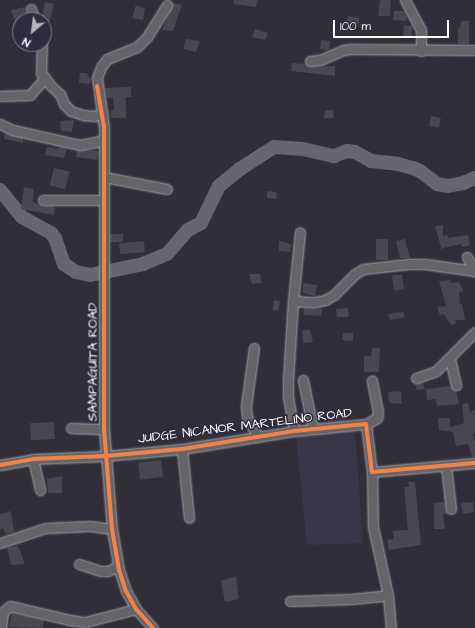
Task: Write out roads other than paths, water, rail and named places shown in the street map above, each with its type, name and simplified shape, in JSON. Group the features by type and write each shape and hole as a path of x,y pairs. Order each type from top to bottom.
{"street":[{"path":"405,0 421,30 421,50"},
{"name":"SAMPAGUITA ROAD","path":"153,628 136,609 126,591 118,566 112,529 105,456 104,428 104,137 103,114 97,86 97,78 101,67 107,59 137,47 147,37 167,5"},
{"path":"310,61 320,60 343,50 352,49 475,50"},
{"path":"42,52 41,73 60,94 64,104 71,111 88,115 103,114"},
{"path":"0,96 30,95 45,78"},
{"path":"0,124 13,130 80,145 101,141 104,137"},
{"path":"104,177 167,189"},
{"path":"43,200 103,200"},
{"path":"294,431 288,396 293,302 300,232"},
{"path":"467,257 475,271"},
{"path":"293,302 315,302 325,300 334,295 355,274 363,269 409,264 475,271"},
{"path":"416,378 436,371 450,359 475,332"},
{"path":"254,348 246,406 247,417 258,437"},
{"path":"450,359 456,385"},
{"path":"304,380 313,429"},
{"path":"366,424 377,418 378,412 372,380"},
{"name":"JUDGE NICANOR MARTELINO ROAD","path":"0,465 33,459 105,456 182,449 294,431 366,424 372,472 374,527 388,595 391,628"},
{"path":"71,428 104,428"},
{"path":"182,449 189,518"},
{"path":"33,459 40,490"},
{"path":"372,472 475,465"},
{"path":"446,466 451,509"},
{"path":"0,543 46,528 90,526 112,529"},
{"path":"79,564 100,571 108,571 118,566"},
{"path":"290,601 352,599 388,595"},
{"path":"1,628 3,612 10,606 90,624 136,609"}],"waterway":[{"path":"0,190 22,217 51,233 55,238 64,264 76,272 90,275 143,264 167,254 188,230 201,223 219,186 240,169 274,147 303,149 334,156 347,151 355,152 371,161 398,164 413,168 420,171 437,184 448,186 463,183 475,178"}]}
